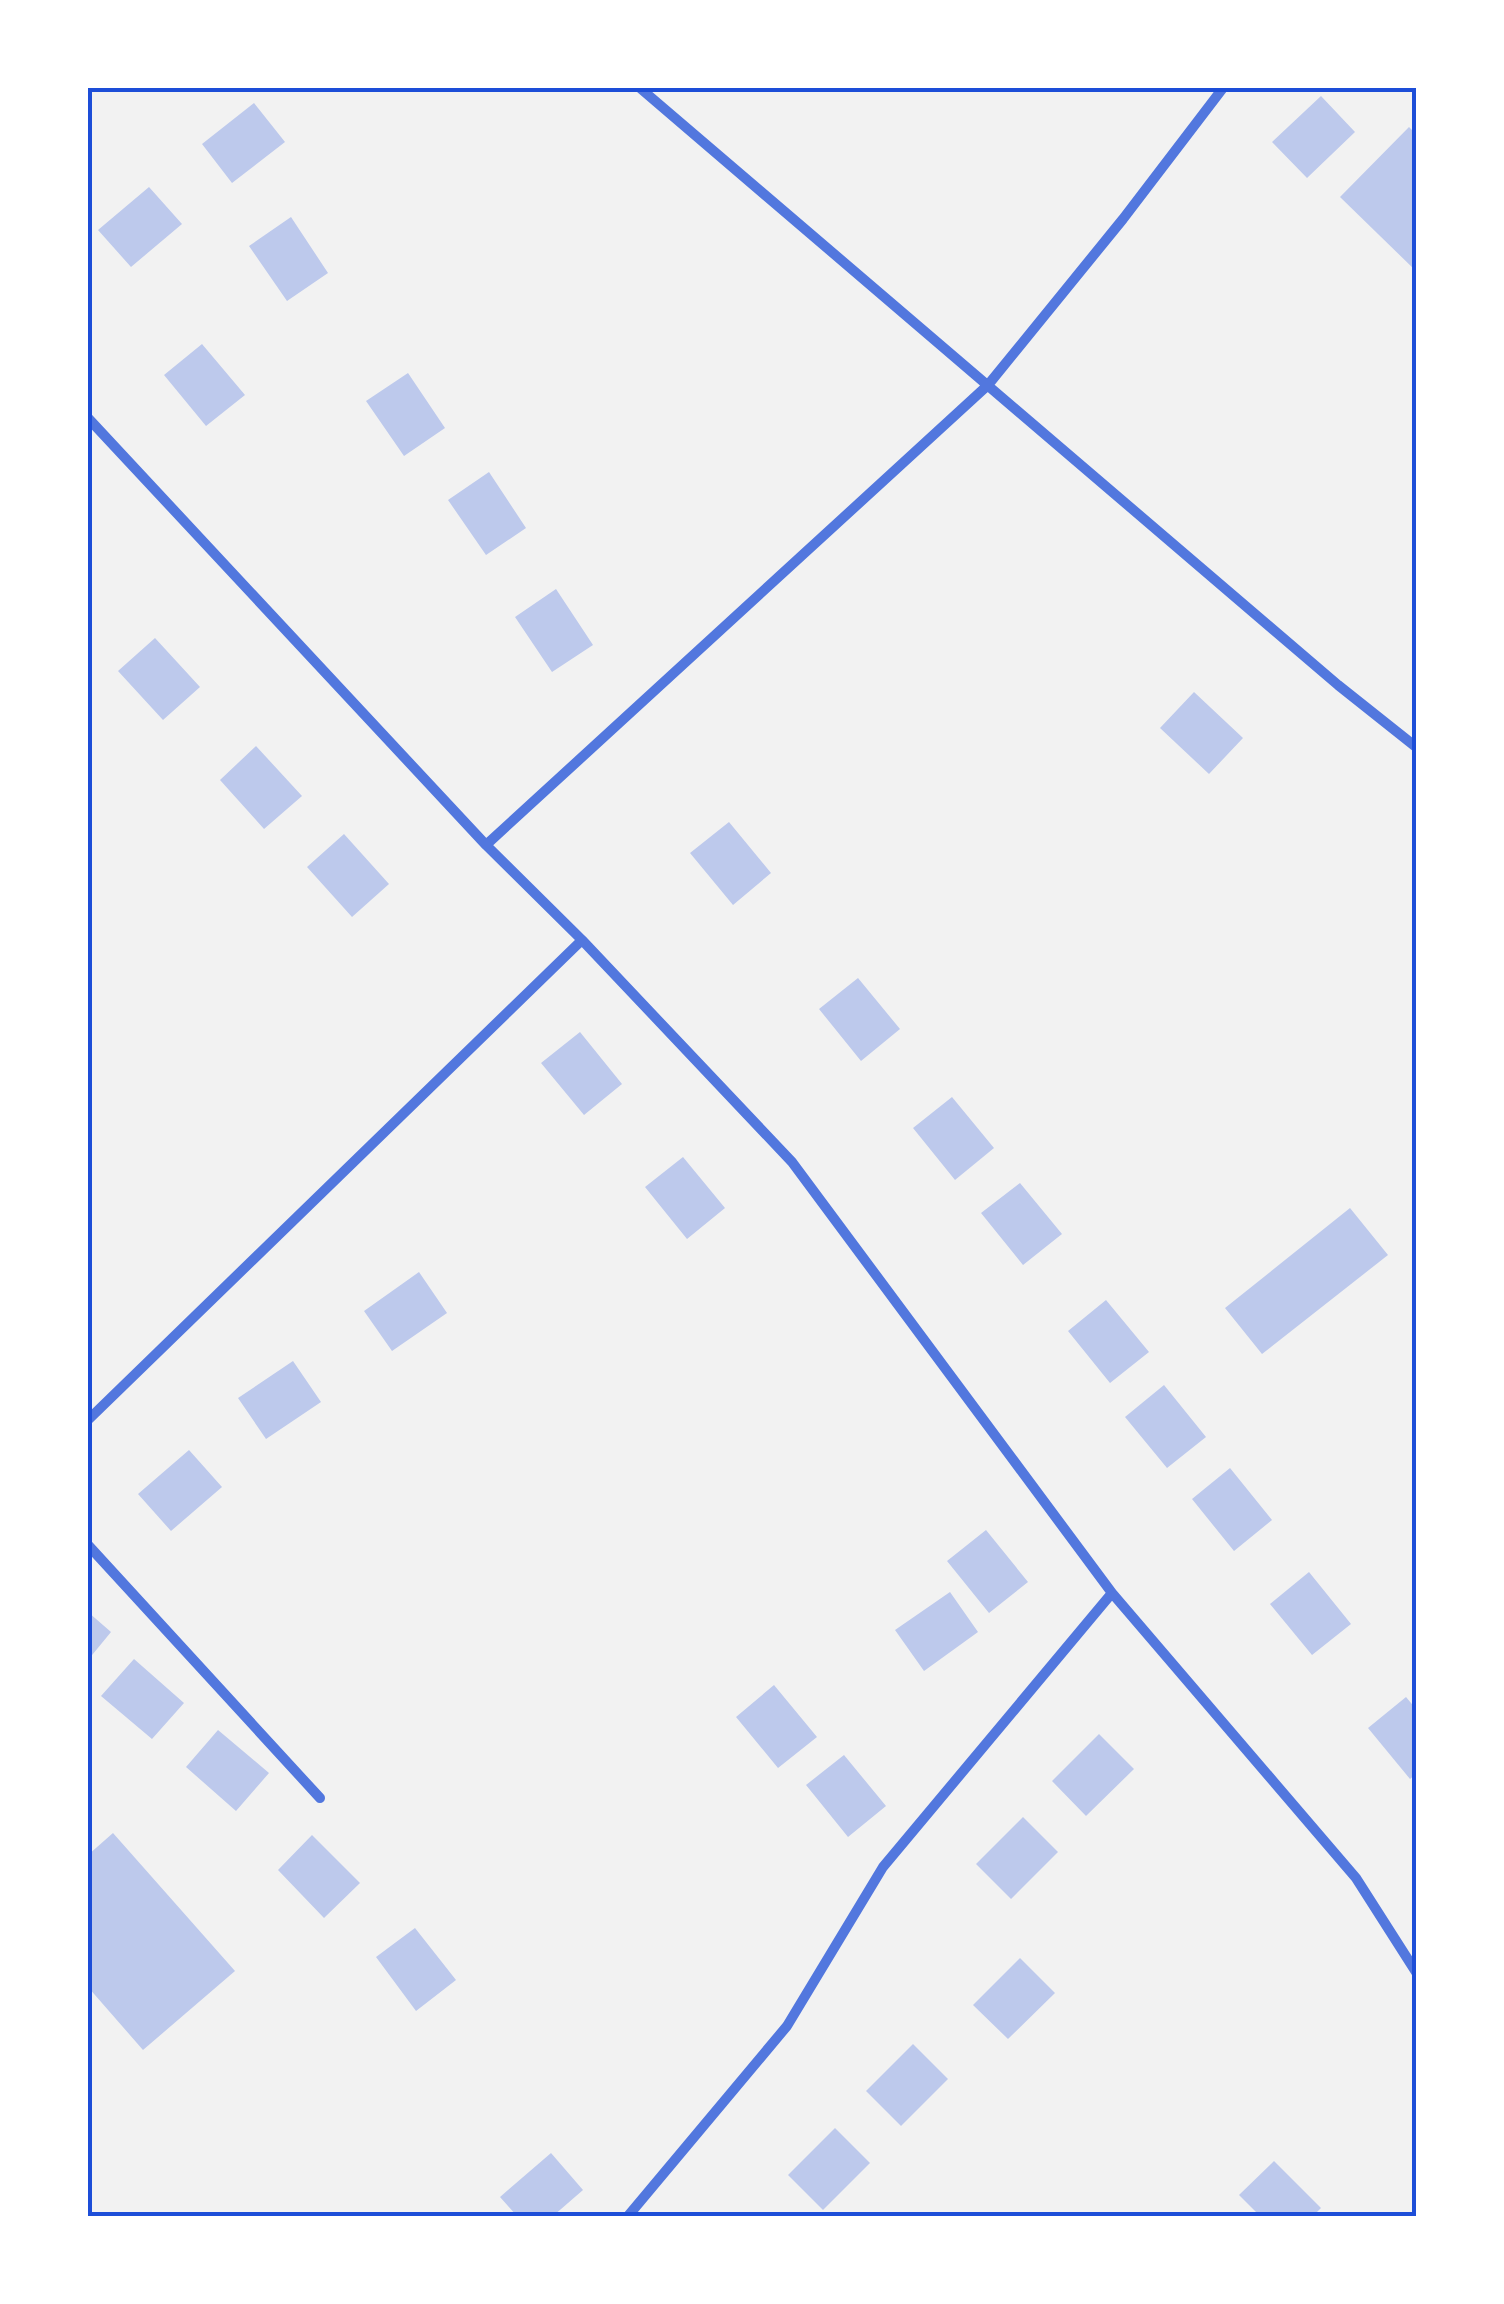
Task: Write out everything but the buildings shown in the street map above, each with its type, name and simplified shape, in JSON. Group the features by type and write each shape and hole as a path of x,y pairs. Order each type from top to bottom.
{"street":[{"path":"640,88 1338,686 1416,747"},
{"path":"486,845 988,385 1222,88"},
{"path":"88,418 486,845 582,940 792,1162 1112,1593 1356,1878 1416,1972"},
{"path":"88,1420 582,940"},
{"path":"88,1545 320,1798"},
{"path":"628,2216 787,2026 883,1867 1112,1593"}]}
